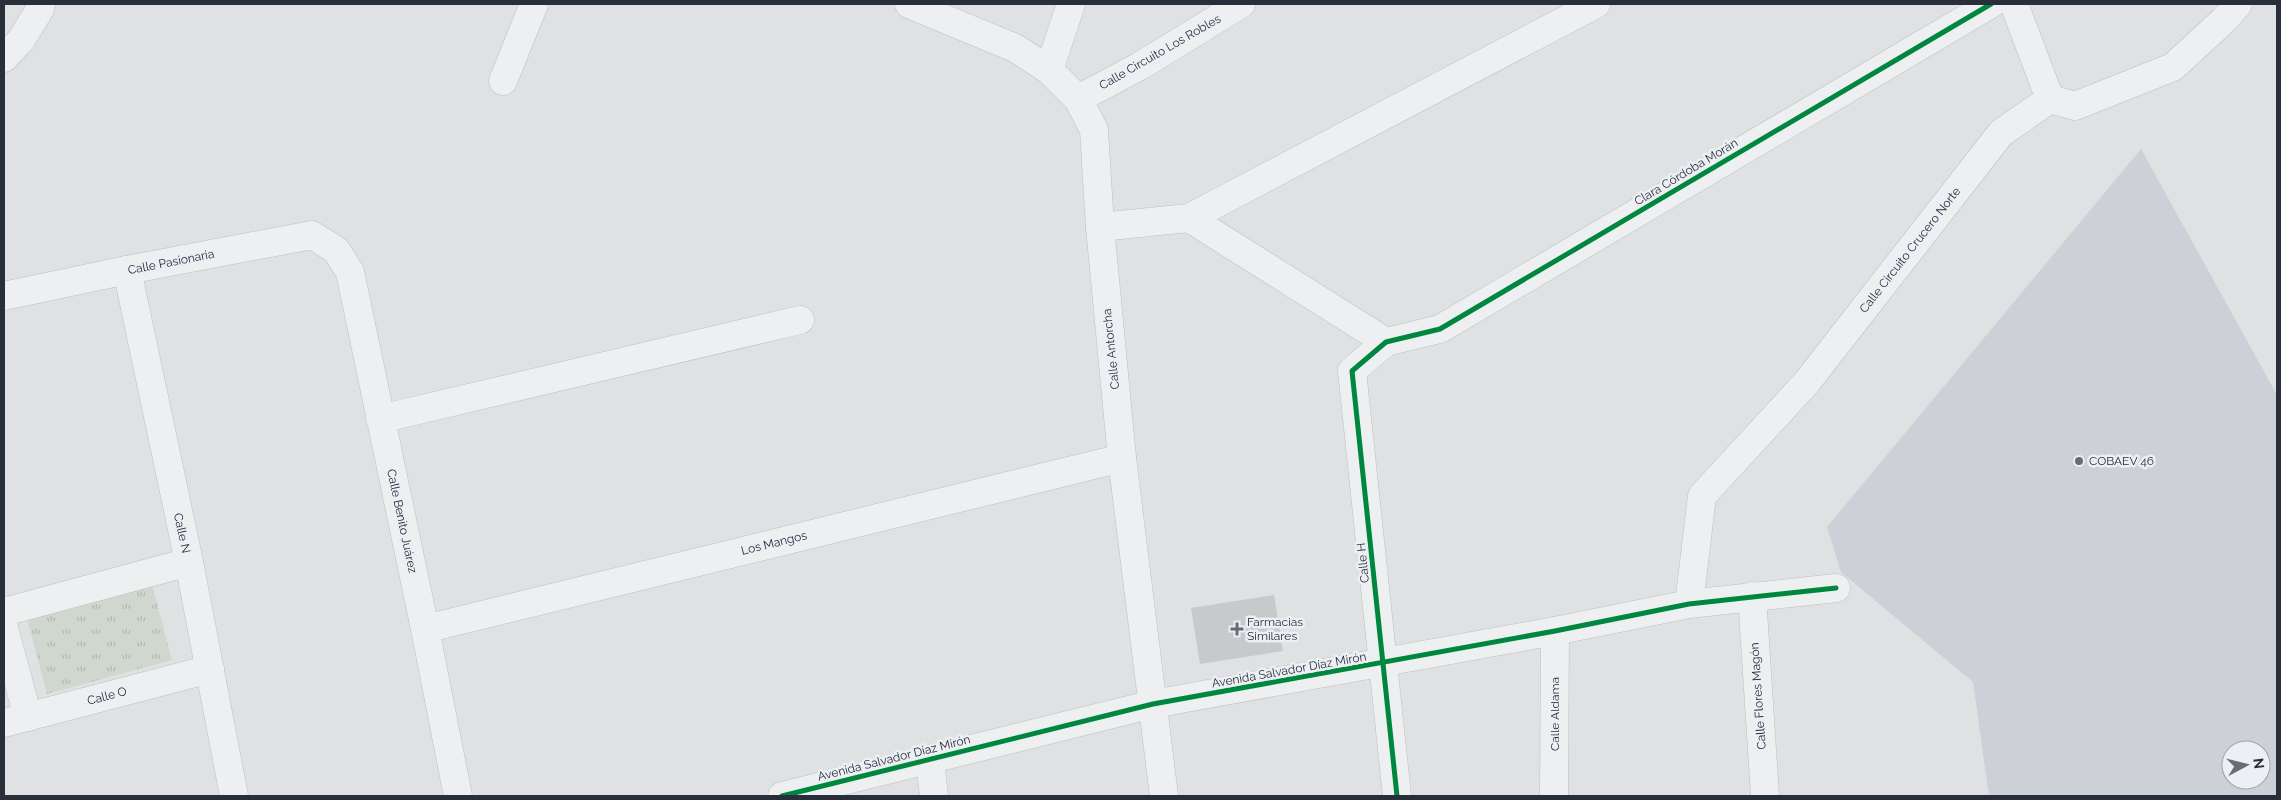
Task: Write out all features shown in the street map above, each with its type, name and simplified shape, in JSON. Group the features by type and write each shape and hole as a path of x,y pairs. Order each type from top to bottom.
{"street":[{"path":"503,81 534,4"},
{"name":"Calle Antorcha","path":"910,4 1015,48 1049,70 1078,99 1094,130 1100,227 1122,458 1164,796"},
{"path":"1049,70 1071,4"},
{"name":"Calle Circuito Los Robles","path":"1078,99 1140,66 1241,4"},
{"path":"1100,227 1189,218 1596,4"},
{"name":"Clara Córdoba Morán","path":"1386,342 1440,329 1991,4"},
{"path":"2014,4 2050,99 2075,106 2173,68 2227,9"},
{"path":"4,58 21,40 41,6"},
{"name":"Calle Circuito Crucero Norte","path":"1689,604 1702,496 1807,382 2001,134 2050,99"},
{"path":"1189,218 1386,342"},
{"name":"Calle Pasionaria","path":"4,296 127,270 312,235 336,250"},
{"name":"Calle Benito Juárez","path":"336,250 350,272 458,796"},
{"name":"Calle N","path":"127,270 210,669 234,796"},
{"path":"380,419 800,320"},
{"name":"Calle H","path":"1386,342 1352,371 1397,796"},
{"name":"Los Mangos","path":"425,629 1122,458"},
{"path":"4,612 188,562"},
{"name":"Avenida Salvador Díaz Mirón","path":"782,796 1154,704 1384,663 1689,604 1836,588"},
{"name":"Calle Flores Magón","path":"1752,596 1765,796"},
{"path":"4,628 16,720"},
{"name":"Calle Aldama","path":"1554,796 1555,631"},
{"name":"Calle O","path":"16,720 210,669"},
{"path":"930,760 934,796"}],"shaded area":[{"name":"COBAEV 46","path":"2141,149 2277,395 2277,796 1989,796 1973,682 1841,572 1827,527"}],"green space":[{"path":"152,585 172,660 47,694 27,618"}],"building":[{"name":"Farmacias Similares","path":"1274,595 1283,651 1200,664 1191,608"}],"cycle path":[{"path":"1397,796 1352,371 1386,342 1440,329 1991,4"},
{"path":"782,796 1153,704 1555,631 1689,604 1836,588"}],"place":[{"name":"COBAEV 46","path":"2079,461"},
{"name":"Farmacias Similares","path":"1237,629"}]}
